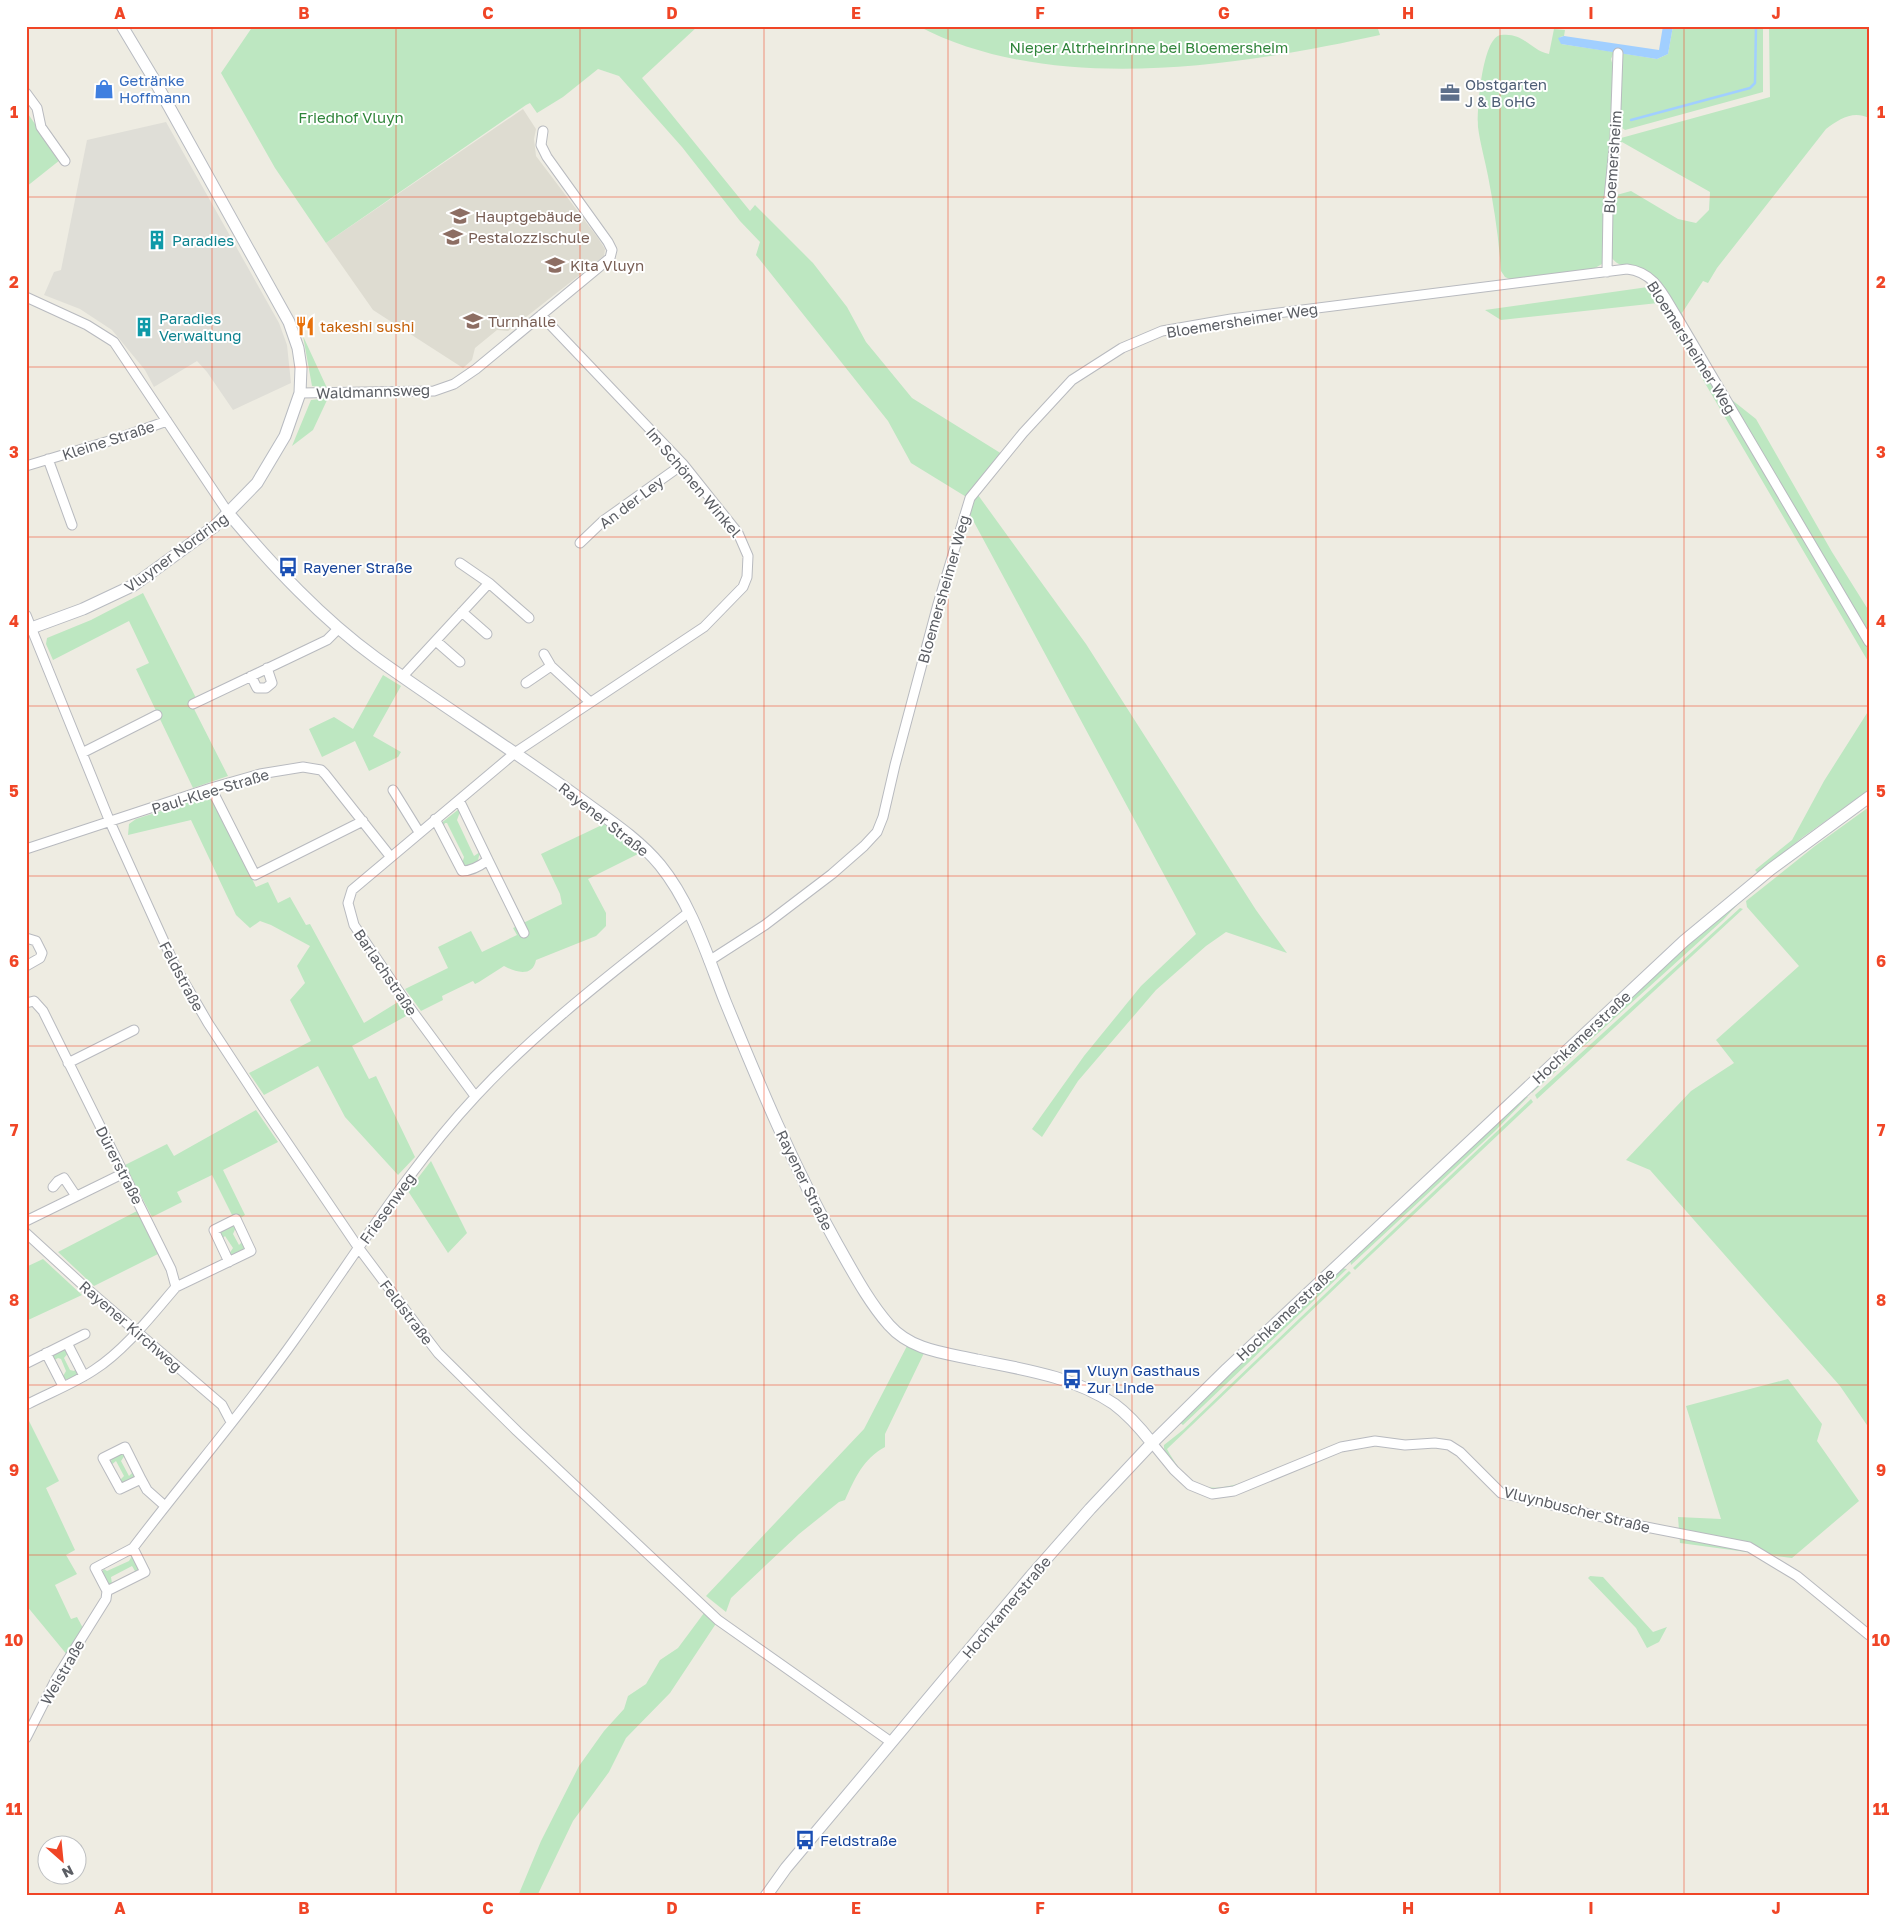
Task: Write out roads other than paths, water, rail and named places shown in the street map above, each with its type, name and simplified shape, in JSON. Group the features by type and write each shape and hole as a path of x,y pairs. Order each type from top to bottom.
{"street":[{"name":"Vluyner Nordring","path":"29,629 118,594 141,581 230,514 266,471 289,428 300,393 301,368 298,348 289,322 122,26"},
{"name":"Bloemersheim","path":"1607,272 1608,208 1615,137 1618,53"},
{"path":"26,93 37,108 41,126 65,161"},
{"name":"Waldmannsweg","path":"300,393 434,390 454,384 610,258 612,250 547,157 541,145 543,131"},
{"name":"Bloemersheimer Weg","path":"709,961 765,925 832,874 864,846 876,832 883,817 894,764 938,604 970,498 1023,433 1072,380 1122,348 1162,331 1231,320 1628,269 1640,270 1653,279 1869,642"},
{"name":"Rayener Straße","path":"26,297 87,325 114,342 230,514 289,581 338,628 403,676 516,752 646,850 667,874 689,912 757,1078 806,1189 857,1279 890,1326 903,1338 923,1348 1016,1368 1068,1382 1087,1390 1120,1409 1152,1443"},
{"name":"Im Schönen Winkel","path":"516,752 704,628 743,587 748,566 745,545 738,532 683,464 541,314"},
{"name":"Kleine Straße","path":"26,466 142,431 167,421"},
{"name":"Kleine Straße","path":"48,459 72,525"},
{"name":"An der Ley","path":"580,543 603,521 683,464"},
{"path":"460,563 489,583 529,618"},
{"path":"403,676 489,583"},
{"path":"462,612 487,634"},
{"name":"Feldstraße","path":"26,616 29,629 110,822 176,968 208,1023 358,1247 438,1353 524,1438 718,1620 796,1677 891,1742"},
{"path":"193,704 327,640 338,628"},
{"path":"436,641 460,662"},
{"path":"544,654 551,666 590,702"},
{"path":"526,683 551,666"},
{"path":"251,676 257,688 266,688 272,683 267,668"},
{"path":"82,753 157,715"},
{"name":"Barlachstraße","path":"475,1096 410,1008 354,925 348,903 352,890 390,856 516,752"},
{"name":"Paul-Klee-Straße","path":"26,849 211,788 260,774 303,767 321,770 390,856"},
{"path":"211,788 254,875 363,821"},
{"path":"393,790 419,832"},
{"name":"Hochkamerstraße","path":"766,1896 891,1742 1090,1509 1152,1443 1227,1369 1670,954 1772,869 1869,797"},
{"path":"459,800 524,933"},
{"path":"434,819 462,871 469,871 488,860"},
{"name":"Friesenweg","path":"107,1591 95,1568 133,1548 294,1340 358,1247 420,1163 475,1096 516,1055 574,1004 689,912"},
{"path":"26,938 36,941 42,953 40,958 26,966"},
{"name":"Dürerstraße","path":"27,1001 34,1001 43,1011 172,1269 176,1287"},
{"path":"68,1063 134,1030"},
{"path":"26,1221 124,1173"},
{"path":"53,1187 64,1178 76,1196"},
{"path":"28,1404 84,1376 103,1364 176,1287 229,1262 251,1251 236,1219 214,1230 229,1262"},
{"name":"Rayener Kirchweg","path":"26,1233 222,1405 231,1422"},
{"path":"27,1363 85,1334"},
{"path":"67,1343 84,1376"},
{"path":"46,1354 63,1386"},
{"name":"Vluynbuscher Straße","path":"1152,1443 1174,1470 1190,1485 1198,1490 1212,1494 1234,1491 1341,1447 1358,1443 1375,1441 1405,1445 1435,1443 1449,1445 1460,1452 1501,1493 1636,1525 1749,1547 1797,1576 1869,1635"},
{"path":"141,1479 120,1489 103,1458 125,1447 147,1490 165,1506"},
{"path":"107,1591 145,1572 133,1548"},
{"name":"Weistraße","path":"26,1738 56,1679 106,1599 107,1591"}],"water":[{"path":"1663,26 1673,26 1668,54 1657,59 1561,44 1558,38 1564,36 1659,50"}],"waterway":[{"path":"1631,120 1750,88 1755,83 1756,26"}],"place":[{"name":"Getränke Hoffmann","path":"104,89"},
{"name":"Obstgarten J & B oHG","path":"1450,93"},
{"name":"Hauptgebäude","path":"460,216"},
{"name":"Pestalozzischule","path":"453,237"},
{"name":"Paradies","path":"157,240"},
{"name":"Kita Vluyn","path":"555,265"},
{"name":"Turnhalle","path":"473,321"},
{"name":"takeshi sushi","path":"305,326"},
{"name":"Paradies Verwaltung","path":"144,327"},
{"name":"Rayener Straße","path":"288,567"},
{"name":"Vluyn Gasthaus Zur Linde","path":"1072,1379"},
{"name":"Feldstraße","path":"805,1840"}],"park label":[{"name":"Nieper Altrheinrinne bei Bloemersheim","path":"1149,47"},
{"name":"Friedhof Vluyn","path":"351,117"}]}
